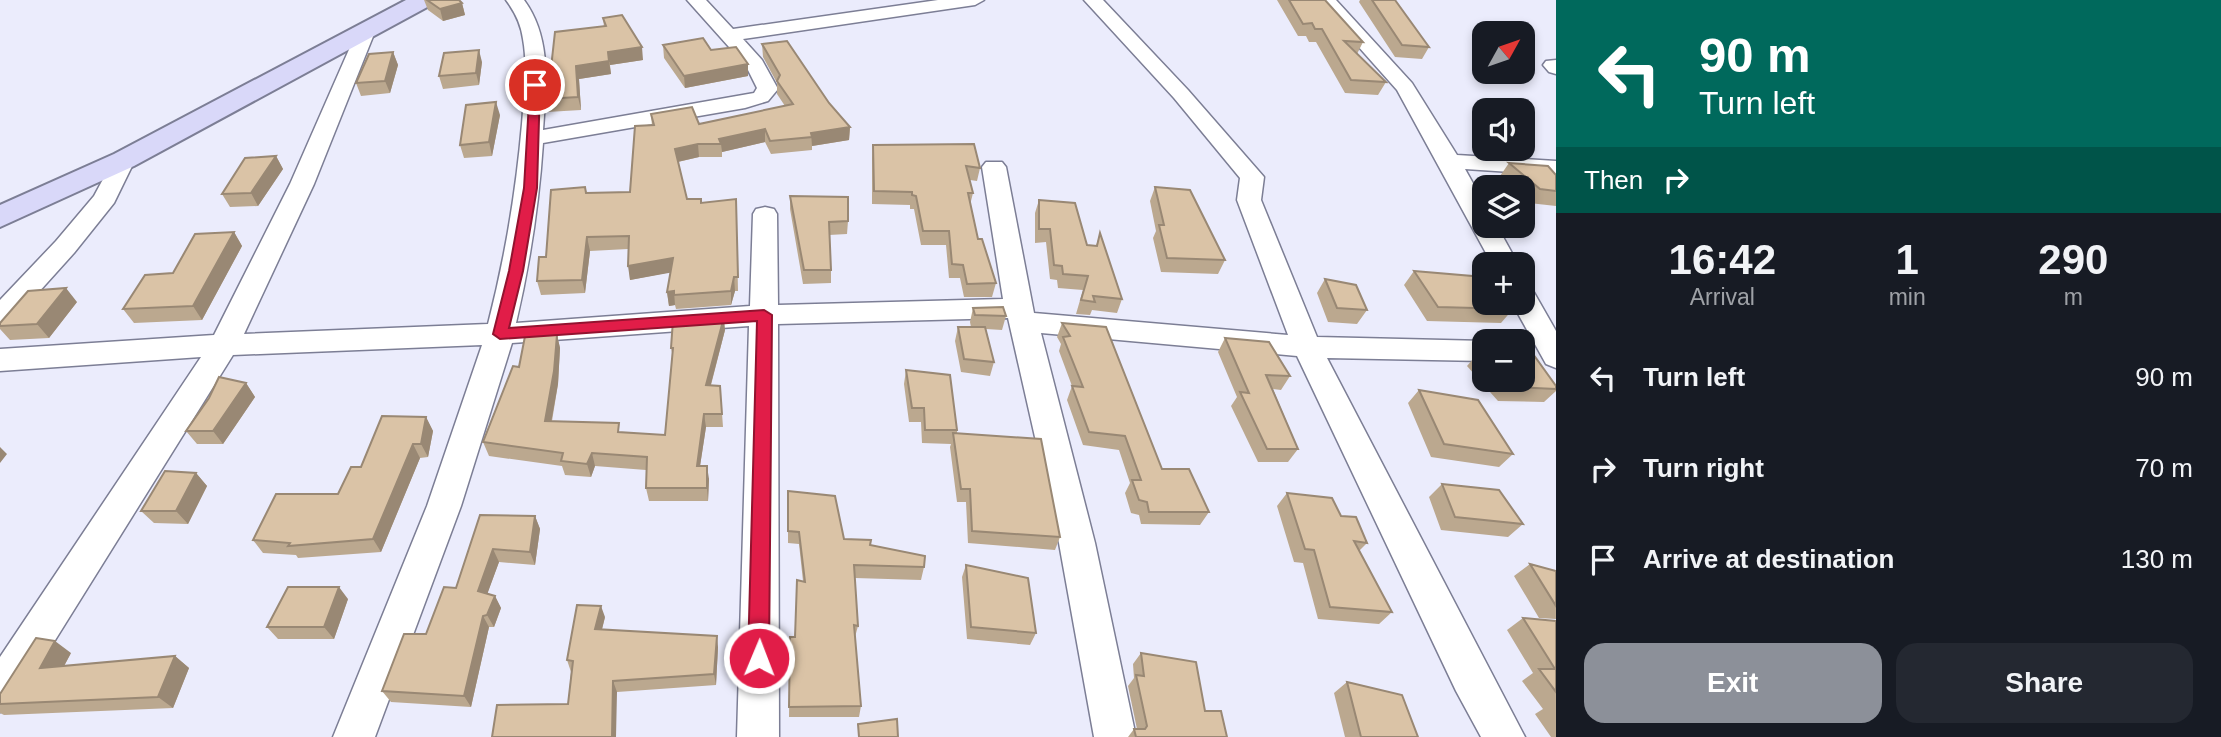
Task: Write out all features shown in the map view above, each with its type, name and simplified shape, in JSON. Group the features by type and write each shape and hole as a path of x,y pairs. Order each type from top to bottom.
{"street":[{"path":"0,217 124,160 423,0"},
{"path":"354,737 446,506 500,334 516,271 534,138 536,58 532,29 515,0"},
{"path":"534,138 728,106 761,97 768,89 755,64 696,0"},
{"path":"727,36 975,0"},
{"path":"1093,0 1181,94 1252,177 1249,200 1307,347 1470,677 1504,737"},
{"path":"1326,0 1405,87 1472,203"},
{"path":"0,692 224,345 302,184 367,29"},
{"path":"0,317 65,247 105,198 124,160"},
{"path":"1449,161 1556,168"},
{"path":"995,167 1021,315 1077,543 1115,737"},
{"path":"758,737 765,214"},
{"path":"0,360 224,345 500,334 764,315 1021,315 1307,347 1472,351"},
{"path":"1533,315 1555,355"},
{"path":"1535,353 1555,355"}],"building":[{"path":"427,0 459,0 462,3 440,9"},
{"path":"1289,0 1325,0 1363,42 1344,41 1386,82 1351,80 1322,29 1315,29 1312,23 1303,24"},
{"path":"1372,0 1395,0 1429,47 1402,45"},
{"path":"622,15 642,47 608,52 609,61 576,66 578,97 544,99 545,77 550,77 555,32 606,26 603,18"},
{"path":"703,38 711,50 736,47 748,64 684,76 663,45"},
{"path":"787,41 829,103 850,127 811,133 812,137 770,141 765,129 719,139 721,144 698,144 675,149 687,199 701,199 701,203 736,199 738,277 734,277 731,291 674,295 674,291 667,292 673,258 628,266 629,236 587,237 582,280 537,281 539,257 546,257 551,190 585,187 586,193 630,192 635,126 654,125 651,114 692,107 699,124 793,104 777,81 780,75 762,44"},
{"path":"479,50 476,73 439,76 444,53"},
{"path":"393,52 385,81 356,83 369,54"},
{"path":"496,102 489,142 460,145 466,105"},
{"path":"974,144 980,168 966,166 973,193 968,193 978,239 982,239 996,283 967,284 963,265 952,264 949,231 923,231 916,196 912,195 912,192 874,191 873,145"},
{"path":"276,156 251,193 222,194 245,158"},
{"path":"1509,163 1548,166 1556,175 1556,191 1540,189 1535,185 1535,175 1523,175"},
{"path":"1155,187 1190,190 1225,260 1167,258 1159,225 1164,225"},
{"path":"790,196 848,197 848,221 829,222 831,270 804,270"},
{"path":"1039,200 1075,203 1087,245 1097,246 1100,233 1122,299 1093,296 1095,302 1081,300 1088,276 1063,274 1062,266 1054,265 1050,229 1039,229"},
{"path":"234,232 193,306 123,309 145,275 173,273 195,234"},
{"path":"1414,271 1472,276 1472,308 1438,307"},
{"path":"1325,279 1356,285 1367,310 1337,308"},
{"path":"66,288 37,324 0,326 28,291"},
{"path":"1003,307 1006,316 975,315 973,308"},
{"path":"724,317 706,385 720,386 722,414 704,414 697,466 707,466 707,488 646,488 647,457 592,453 587,464 561,461 563,453 483,442 513,366 519,367 526,331 557,335 545,421 619,423 618,432 665,435 673,320"},
{"path":"1062,323 1106,327 1162,469 1189,469 1209,512 1149,512 1147,502 1139,500 1132,480 1141,480 1125,436 1089,432 1072,386 1083,387 1063,337 1070,336"},
{"path":"958,327 985,327 994,362 964,359"},
{"path":"1225,338 1269,342 1290,376 1266,375 1298,449 1267,449 1240,392 1249,393"},
{"path":"1535,357 1556,386 1556,389 1535,388"},
{"path":"906,370 950,375 957,430 925,430 924,408 912,408"},
{"path":"219,377 246,383 213,431 186,431 209,398"},
{"path":"1419,390 1478,400 1513,454 1444,444"},
{"path":"382,416 426,417 421,444 413,444 373,539 288,546 290,543 253,540 276,494 338,494 351,467 361,467"},
{"path":"953,433 1041,439 1060,537 972,531 970,489 961,489"},
{"path":"165,471 196,473 176,511 141,511"},
{"path":"1442,484 1499,490 1523,524 1455,517"},
{"path":"788,491 835,496 844,539 871,540 870,545 925,556 924,567 854,565 858,626 854,625 861,706 789,707 790,637 795,637 797,580 805,582 799,532 788,531"},
{"path":"1287,493 1332,498 1341,516 1356,517 1367,543 1354,541 1392,612 1330,607 1314,550 1305,549"},
{"path":"480,515 535,516 530,552 493,549 478,591 495,596 487,615 483,616 464,696 382,691 404,634 426,634 444,587 456,588"},
{"path":"1530,564 1556,571 1556,606"},
{"path":"966,565 1028,578 1036,633 971,627"},
{"path":"288,587 339,587 324,627 267,627"},
{"path":"577,605 601,606 595,629 717,636 714,674 613,681 612,737 492,737 497,705 568,704 573,661 567,660"},
{"path":"1523,618 1556,621 1556,692 1539,669 1555,669"},
{"path":"36,638 55,641 40,668 175,656 158,697 0,704 0,694"},
{"path":"1141,653 1196,662 1205,711 1221,711 1227,737 1136,737 1134,729 1145,729 1147,726 1136,675 1144,676"},
{"path":"1347,682 1402,695 1418,737 1361,737"},
{"path":"897,719 898,737 859,737 858,724"}],"route":[{"path":"535,85 530,188 516,271 500,334 764,315 759,658"}]}
